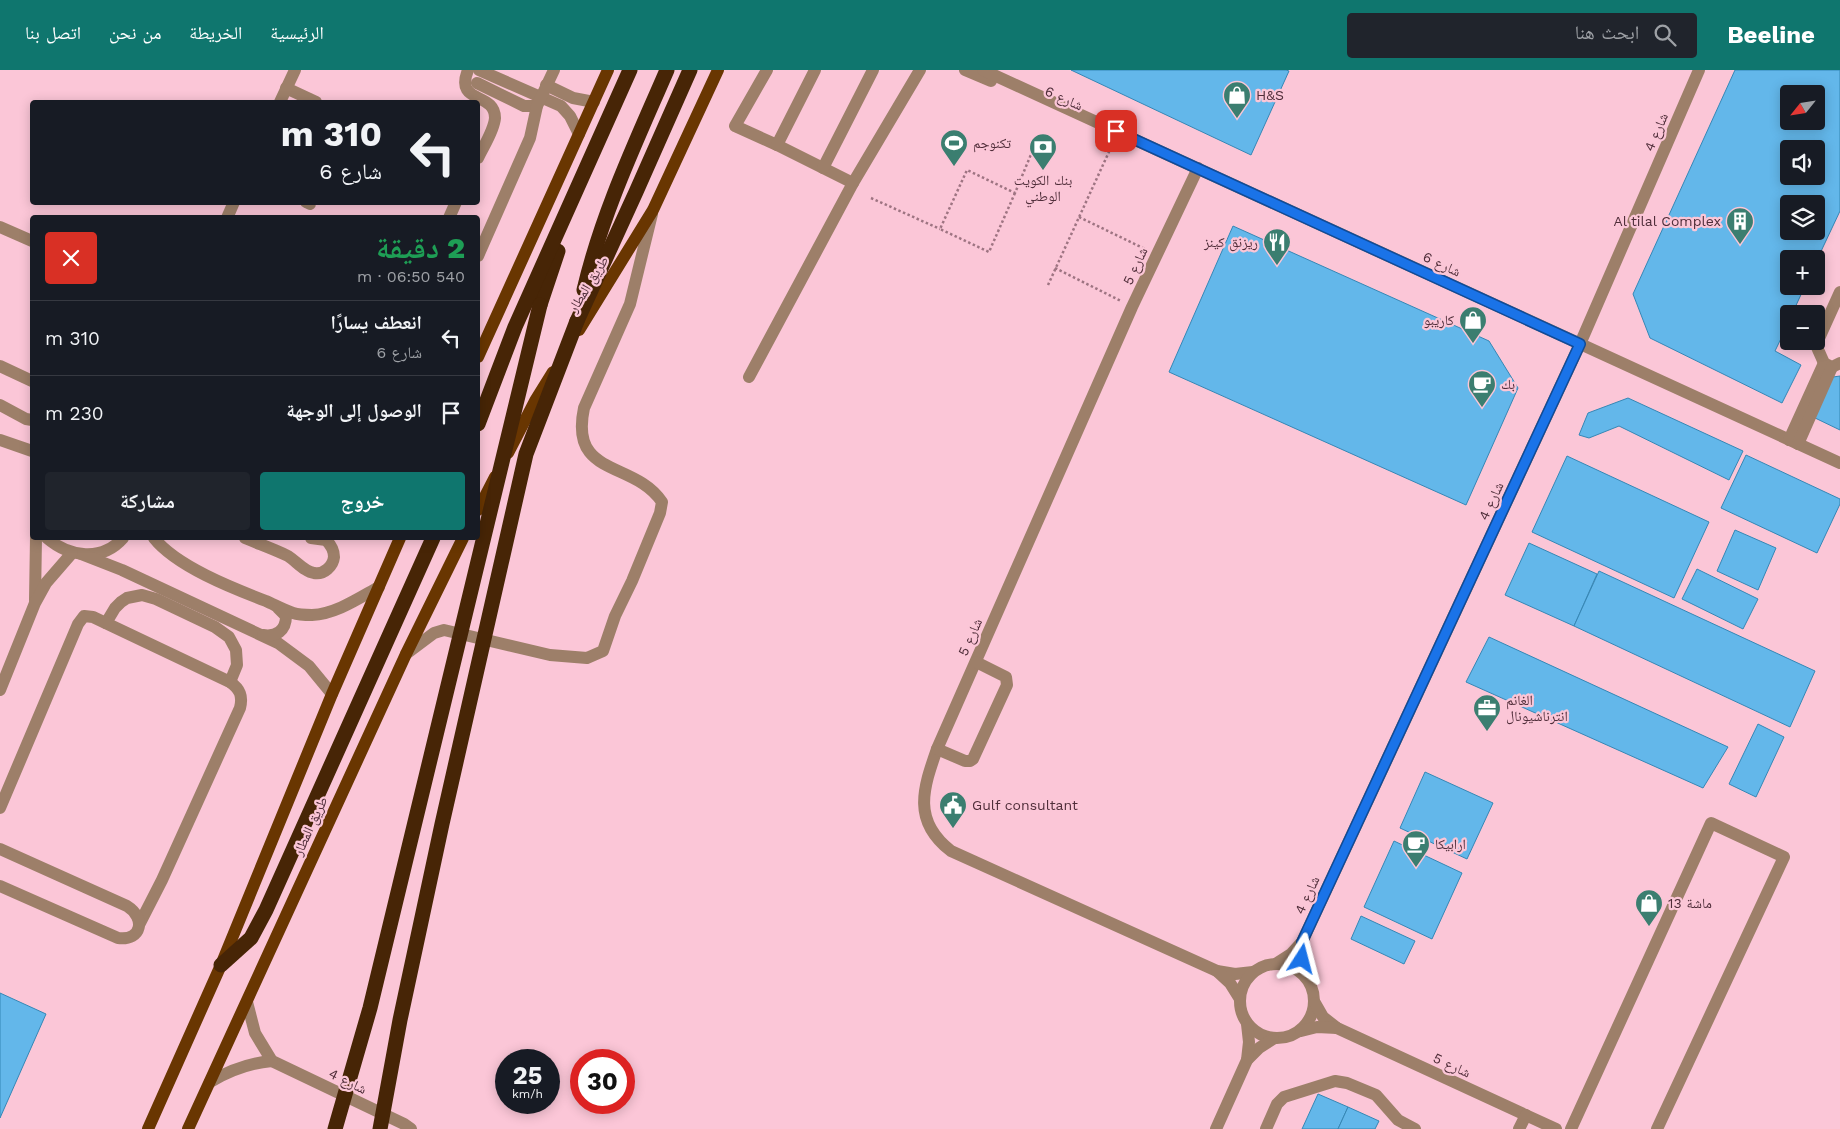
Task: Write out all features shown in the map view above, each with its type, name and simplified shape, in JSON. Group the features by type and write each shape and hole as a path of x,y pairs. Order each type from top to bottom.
{"highway":[{"path":"480,419 515,327 630,70"},
{"name":"طريق المطار","path":"577,320 593,251 616,188 667,70"},
{"path":"380,1129 400,1020 442,824 526,454 577,320 690,70"},
{"path":"336,1129 370,1008 540,305 583,176"},
{"path":"221,965 251,938 266,910 432,540"}],"main road":[{"path":"480,353 608,70"},
{"name":"طريق المطار","path":"480,506 535,401 653,210 718,70"},
{"name":"طريق المطار","path":"148,1129 221,965 332,694 399,540"},
{"name":"طريق المطار","path":"188,1129 406,654 462,540"}],"street":[{"path":"281,100 295,70"},
{"path":"468,70 465,81 466,89 489,105 495,117 480,154"},
{"path":"479,70 539,101 561,106 570,116 579,134"},
{"path":"480,251 530,138 539,101 554,70"},
{"path":"767,70 735,126 853,183"},
{"path":"777,145 815,70"},
{"path":"824,168 873,70"},
{"path":"749,378 853,183 920,70"},
{"name":"شارع 6","path":"965,70 1115,137 1197,171"},
{"name":"شارع 6","path":"983,70 1241,192 1579,348 1615,361 1840,463"},
{"name":"شارع 4","path":"1277,963 1291,954 1302,942 1579,348 1699,70"},
{"path":"477,83 524,106 539,101"},
{"path":"546,84 573,98 594,102"},
{"path":"286,88 312,100"},
{"name":"شارع 5","path":"1197,171 1132,307 937,749 924,793 924,810 934,836 951,851 1217,971 1235,974 1253,972"},
{"path":"406,654 434,633 444,630 550,655 587,658 603,651 615,616 632,581 660,513 662,502 646,484 596,460 584,444 580,425 584,408 630,304 653,210"},
{"path":"0,227 30,240"},
{"path":"1794,442 1832,364 1816,344 1840,292"},
{"path":"0,366 30,380"},
{"path":"0,405 30,419"},
{"path":"0,440 27,450"},
{"path":"35,602 36,540"},
{"path":"49,540 56,546 122,570 188,608 223,632 233,643 237,657 237,665 230,682"},
{"path":"0,690 35,602 46,583 76,554 94,554 107,550 120,540"},
{"path":"156,540 160,546 179,560 241,591 295,614 322,614 352,602 379,587"},
{"path":"250,540 290,558 314,573 320,573 330,567 334,556 333,550 326,540"},
{"path":"106,623 121,602 135,596 149,597 188,608 263,635 290,650 309,666 332,694"},
{"path":"263,635 276,634 284,627 286,616 275,605"},
{"path":"0,808 80,620 84,616 88,615 106,623 230,682 237,687 241,694 240,708 162,880 138,931 133,936 125,939 118,938 0,886"},
{"path":"937,749 966,761 973,759 1007,684 1006,677 976,662"},
{"path":"1571,1129 1711,823 1784,857 1657,1129"},
{"path":"0,849 127,906 134,910 140,924"},
{"name":"شارع 4","path":"1302,942 1302,959 1306,976"},
{"path":"1216,1129 1247,1060 1249,1042 1247,1024 1241,1012 1240,999 1243,984 1253,972 1264,965 1277,963 1293,967 1306,976 1313,989 1315,1003 1311,1019 1301,1031 1288,1037 1273,1038 1259,1034 1247,1024"},
{"name":"شارع 5","path":"1217,971 1230,983 1240,999"},
{"path":"210,1082 233,1070 259,1062 272,1061 254,1033 247,1002"},
{"name":"شارع 5","path":"1315,1003 1323,1016 1337,1028 1556,1129"},
{"name":"شارع 5","path":"1301,1031 1317,1027 1337,1028"},
{"path":"1247,1060 1273,1038"},
{"name":"شارع 4","path":"272,1061 411,1129"},
{"path":"1266,1129 1277,1104 1284,1097 1335,1081 1347,1083 1376,1095 1400,1126 1415,1129"},
{"path":"1519,1129 1526,1115"}],"path":[{"path":"1048,285 1115,137"},
{"path":"871,198 989,252 1037,140"},
{"path":"940,229 967,170 1015,193"},
{"path":"1079,216 1157,254"},
{"path":"1055,268 1132,307"}],"building":[{"path":"1071,70 1286,70 1289,71 1251,155"},
{"name":"Al tilal Complex","path":"1735,70 1840,70 1840,211 1822,250 1780,250 1780,295 1801,295 1796,305 1780,305 1780,341 1775,351 1801,365 1782,403 1650,338 1633,294"},
{"path":"1233,226 1489,341 1518,388 1466,505 1169,372"},
{"path":"1840,376 1840,430 1813,417 1833,377"},
{"path":"1628,398 1743,451 1729,480 1619,426 1589,438 1579,435 1588,413"},
{"path":"1746,455 1840,499 1840,504 1817,553 1721,508"},
{"path":"1567,456 1709,522 1674,598 1532,532"},
{"path":"1735,530 1776,548 1758,590 1717,571"},
{"path":"1529,543 1597,574 1574,626 1505,595"},
{"path":"1697,569 1758,599 1743,629 1682,599"},
{"path":"1599,571 1815,671 1790,727 1574,626"},
{"path":"1489,637 1728,747 1703,788 1466,682"},
{"path":"1758,724 1784,737 1756,797 1729,784"},
{"path":"1425,772 1493,803 1467,859 1400,828"},
{"path":"1394,841 1462,873 1432,939 1364,907"},
{"path":"1361,916 1415,941 1404,964 1351,939"},
{"path":"0,993 46,1014 0,1118"},
{"path":"1318,1094 1348,1107 1338,1129 1302,1129"},
{"path":"1348,1107 1379,1121 1375,1129 1338,1129"}],"place":[{"name":"H&S","path":"1237,119"},
{"name":"تكنوجم","path":"954,167"},
{"name":"بنك الكويت الوطني","path":"1043,171"},
{"name":"Al tilal Complex","path":"1740,245"},
{"name":"ريزنق كينز","path":"1277,266"},
{"name":"كاريبو","path":"1473,344"},
{"name":"بك","path":"1482,408"},
{"name":"الغانم انترناشيونال","path":"1487,732"},
{"name":"Gulf consultant","path":"953,829"},
{"name":"ارابيكا","path":"1416,868"},
{"name":"ماشة 13","path":"1649,927"}],"route":[{"path":"1116,131 1580,344 1302,942 1302,959"}]}
